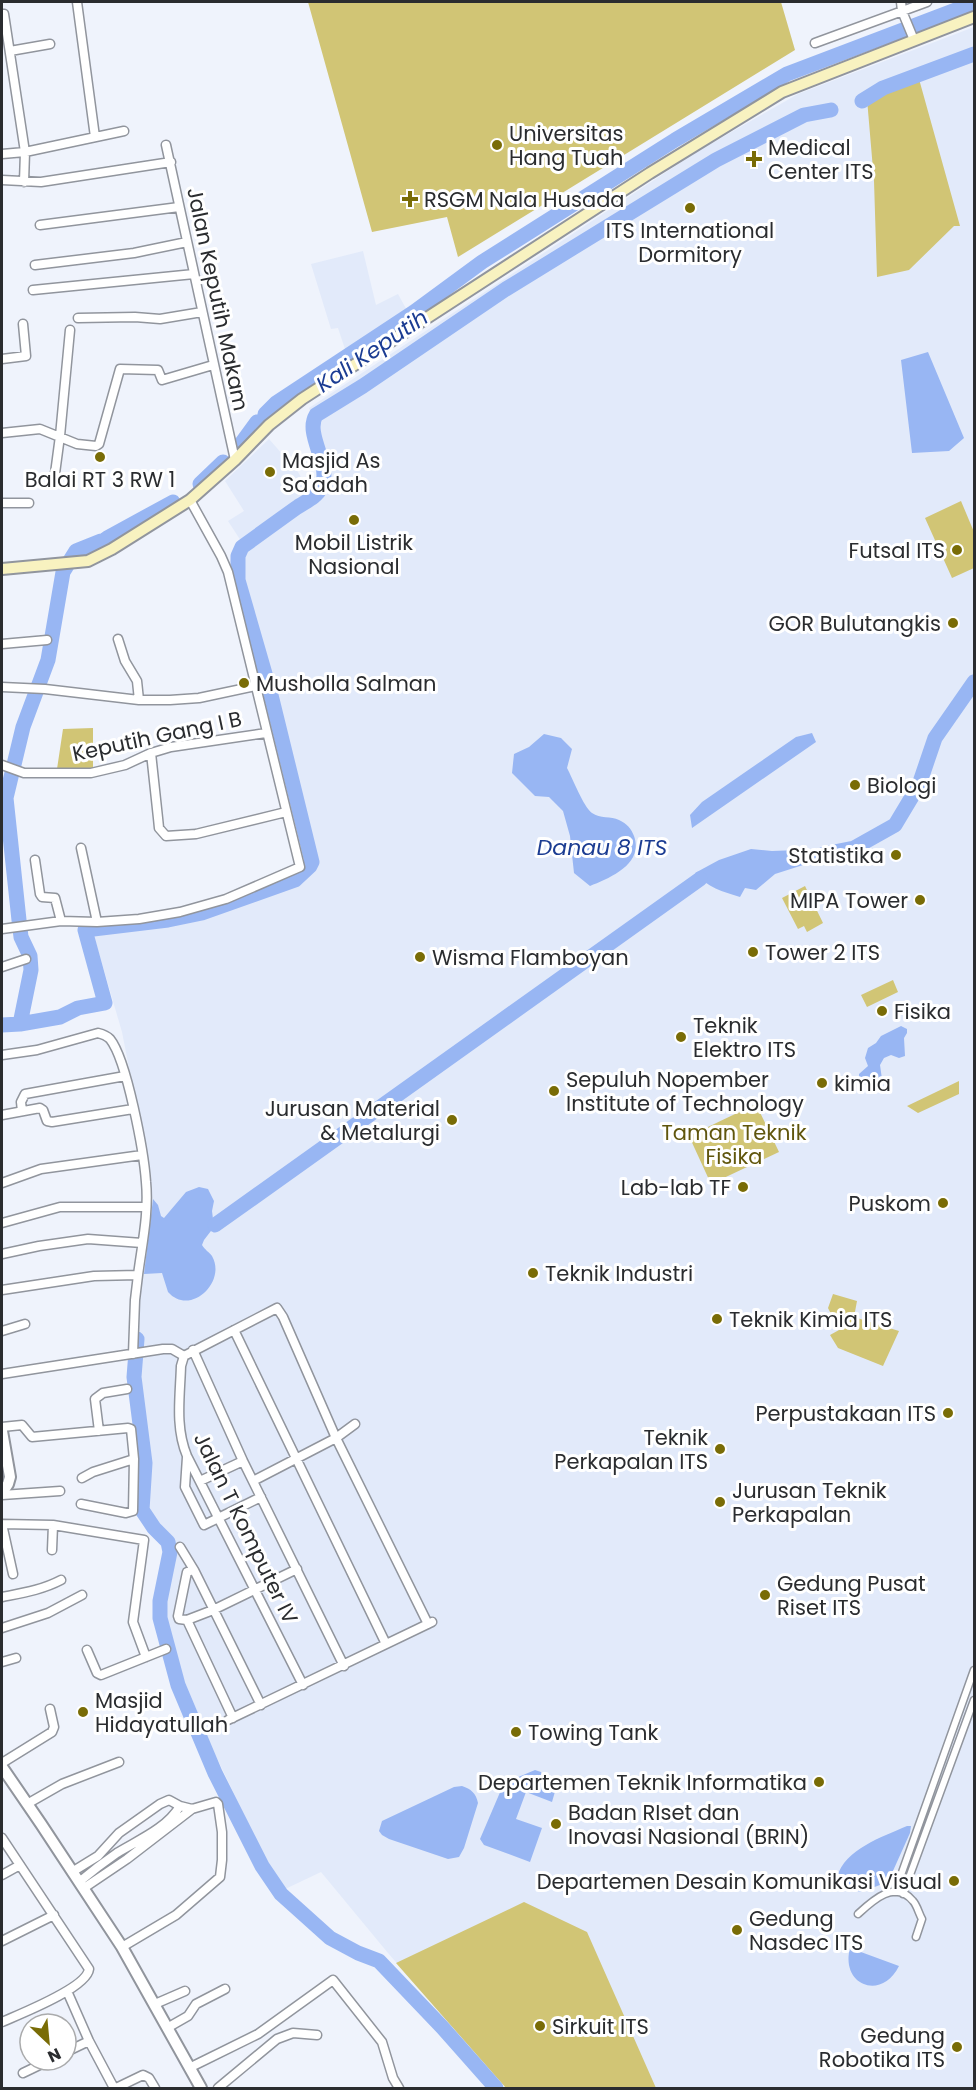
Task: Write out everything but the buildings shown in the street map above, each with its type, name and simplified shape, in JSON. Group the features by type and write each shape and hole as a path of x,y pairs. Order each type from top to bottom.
{"main road":[{"path":"2,569 82,562 97,558 190,500 235,460 269,425 302,399 700,141 782,92 913,37 975,17"}],"street":[{"path":"77,2 95,137"},
{"path":"815,43 927,2"},
{"path":"903,11 913,37"},
{"path":"4,14 25,152 24,182"},
{"path":"10,51 50,44"},
{"path":"2,154 25,152 124,131"},
{"name":"Jalan Keputih Makam","path":"166,146 235,460"},
{"path":"2,180 41,182 171,162"},
{"path":"40,225 179,207"},
{"path":"35,265 134,253 187,242"},
{"path":"33,290 194,274"},
{"path":"78,318 160,319 202,312"},
{"path":"2,359 26,356 23,324"},
{"path":"54,481 70,330"},
{"path":"2,433 40,429 77,444 97,446 120,370 155,369 159,371 162,380 213,365"},
{"path":"2,929 61,921 97,922 150,917 203,907 300,867 225,562 190,500"},
{"path":"2,503 29,503"},
{"path":"118,639 125,661 137,681 139,699"},
{"path":"2,644 47,640"},
{"path":"2,687 35,688 139,699 199,698 256,686"},
{"name":"Keputih Gang I B","path":"3,765 18,772 91,773 125,765 171,747 266,733"},
{"path":"151,753 154,793 161,831 168,836 196,834 286,812"},
{"path":"81,848 97,922"},
{"path":"35,860 39,894 42,897 55,898 61,921"},
{"path":"2,967 26,959"},
{"path":"2,1055 37,1050 98,1033 111,1040 121,1061 133,1108 146,1183 146,1207 135,1300 136,1354"},
{"path":"22,1111 21,1102 25,1095 125,1076"},
{"path":"2,1115 42,1108 45,1120 52,1122 133,1108"},
{"path":"2,1183 41,1168 142,1155"},
{"path":"2,1223 60,1207 146,1207"},
{"path":"2,1254 88,1239 142,1243"},
{"path":"2,1290 93,1276 138,1275"},
{"path":"2,1374 163,1349 172,1349 184,1356 276,1308 280,1311 336,1438 430,1623 231,1719 187,1620"},
{"path":"2,1330 25,1323"},
{"path":"234,1329 386,1644"},
{"path":"193,1350 243,1461 344,1666"},
{"name":"Jalan T Komputer IV","path":"184,1356 181,1366 179,1429 181,1441 303,1685"},
{"path":"99,1431 95,1400 99,1395 127,1389"},
{"path":"253,1481 336,1438 355,1424"},
{"path":"2,1494 10,1477 2,1429 23,1425 33,1437 130,1428 134,1460 133,1511 126,1513 81,1504"},
{"path":"187,1456 185,1486 202,1524 206,1525 261,1497"},
{"path":"82,1479 93,1472 134,1460"},
{"path":"200,1481 243,1461"},
{"path":"2,1494 60,1491"},
{"path":"13,1574 2,1524 53,1525 144,1540 133,1622 146,1657"},
{"path":"52,1550 53,1525"},
{"path":"180,1547 194,1570 261,1705"},
{"path":"194,1570 187,1572 179,1619 187,1620 213,1610 297,1569"},
{"path":"2,1597 34,1591 61,1580"},
{"path":"2,1628 48,1613 82,1595"},
{"path":"87,1650 100,1675 166,1649"},
{"path":"2,1662 16,1658"},
{"path":"895,1892 975,1670"},
{"path":"903,1894 975,1700"},
{"path":"2,1762 52,1732 54,1727 50,1709"},
{"path":"951,1734 961,1737"},
{"path":"27,1804 62,1784 119,1762"},
{"path":"2,1767 122,1947 201,2088"},
{"path":"78,1880 119,1833 160,1804 169,1800 192,1809"},
{"path":"78,1880 127,1859 192,1809 218,1803 222,1832 220,1877 176,1915 122,1947"},
{"path":"78,1880 147,1836 171,1817 180,1806"},
{"path":"923,1814 931,1818"},
{"path":"2,1838 89,1969 84,1980 67,1991 2,2022"},
{"path":"109,1845 117,1853"},
{"path":"2,1875 20,1865"},
{"path":"858,1914 878,1896 895,1892 903,1894 913,1901 922,1919 916,1937"},
{"path":"2,1941 54,1916"},
{"path":"189,2068 258,2034 333,1980 382,2043 393,2078 399,2088"},
{"path":"167,2028 188,2016 196,2004 225,1989"},
{"path":"67,1991 115,2088 143,2075 149,2078 155,2088"},
{"path":"155,2004 185,1991"},
{"path":"218,2088 277,2039 293,2033 317,2035"},
{"path":"78,2046 90,2041"}],"shaded area":[{"name":"Sepuluh Nopember Institute of Technology","path":"974,27 974,2088 506,2088 388,1953 321,1872 281,1891 215,1754 174,1656 163,1610 173,1544 149,1513 140,1353 133,1286 146,1197 145,1150 122,1032 94,936 199,918 270,894 312,873 234,549 333,479 309,408 698,151 798,94"},
{"path":"363,251 376,305 398,294 409,314 347,355 338,328 331,329 311,264"},
{"path":"269,439 298,472 311,494 241,541 228,521 244,511 225,481"}],"green space":[{"name":"Universitas Hang Tuah","path":"308,2 781,2 795,50 458,257 447,217 372,232"},
{"path":"919,79 960,226 954,226 909,270 877,277 874,181 867,99"},
{"name":"Futsal ITS","path":"961,501 974,532 974,568 952,578 925,518"},
{"path":"93,728 93,769 57,769 63,729"},
{"path":"805,886 823,923 807,932 804,926 798,929 782,898"},
{"path":"893,980 898,992 867,1007 861,995"},
{"path":"959,1081 959,1094 918,1113 907,1106"},
{"name":"Taman Teknik Fisika","path":"756,1104 779,1152 711,1184 689,1136"},
{"path":"833,1294 857,1301 854,1317 899,1331 883,1366 838,1348 830,1335 839,1330 828,1308"},
{"name":"Sirkuit ITS","path":"524,1902 587,1932 656,2088 506,2088 396,1963"}],"water":[{"path":"928,352 964,438 949,451 912,453 901,360"},
{"path":"812,733 816,742 692,828 690,815 702,802 796,737"},
{"name":"Danau 8 ITS","path":"544,734 561,738 572,749 567,768 589,810 595,815 622,822 630,828 634,836 636,846 630,862 607,879 590,886 574,873 570,836 563,811 549,797 535,796 512,773 514,754 529,747"},
{"path":"751,849 772,851 824,849 825,858 775,874 756,890 745,888 740,897 721,891 695,873 719,860"},
{"path":"901,1026 907,1029 904,1038 905,1056 899,1058 891,1055 884,1058 880,1065 882,1079 878,1084 859,1085 859,1074 868,1066 865,1058 868,1048 881,1036"},
{"path":"199,1187 208,1189 214,1201 212,1211 214,1227 202,1245 212,1256 215,1276 204,1293 186,1301 177,1299 168,1292 162,1273 144,1274 153,1199 164,1218 186,1192"},
{"path":"535,1770 541,1772 546,1783 556,1788 552,1802 526,1792 516,1819 542,1828 530,1862 484,1845 480,1839 504,1783"},
{"path":"462,1786 473,1792 478,1803 459,1857 448,1859 389,1839 379,1831 382,1821 454,1787"},
{"path":"911,1826 910,1833 888,1882 861,1892 844,1887 837,1877 841,1867 856,1851"},
{"path":"850,1948 899,1966 892,1977 883,1983 873,1986 864,1984 857,1980 851,1972"}],"waterway":[{"name":"Kali Keputih","path":"265,414 276,403 414,312 482,262 675,140 787,74 974,3"},
{"name":"Kali Keputih","path":"862,101 883,88 974,54"},
{"name":"Kali Keputih","path":"20,1024 60,1017 78,1008 105,1003 85,930 168,920 202,913 295,880 312,862 270,691 238,580 238,556 242,547 313,497 321,488 324,470 313,432 316,415 363,386 506,289 716,160 804,115 831,110"},
{"path":"238,448 257,422"},
{"path":"200,484 223,462"},
{"path":"107,538 173,502"},
{"path":"2,1025 20,1024 31,970 30,956 21,937 6,798 23,727 48,660 63,572 76,551 101,541"},
{"path":"824,854 854,848 895,825 919,785 935,738 974,682"},
{"path":"215,1225 700,879"},
{"path":"137,1339 134,1377 145,1463 142,1510 154,1528 168,1542 170,1552 160,1601 160,1618 178,1685 215,1773 262,1866 281,1894 330,1938 379,1961 496,2088"}],"place":[{"name":"Universitas Hang Tuah","path":"497,145"},
{"name":"Medical Center ITS","path":"754,159"},
{"name":"RSGM Nala Husada","path":"410,199"},
{"name":"ITS International Dormitory","path":"690,208"},
{"name":"Balai RT 3 RW 1","path":"100,457"},
{"name":"Masjid As Sa'adah","path":"270,472"},
{"name":"Mobil Listrik Nasional","path":"354,520"},
{"name":"Futsal ITS","path":"957,550"},
{"name":"GOR Bulutangkis","path":"953,623"},
{"name":"Musholla Salman","path":"244,683"},
{"name":"Biologi","path":"855,785"},
{"name":"Statistika","path":"896,855"},
{"name":"MIPA Tower","path":"920,900"},
{"name":"Tower 2 ITS","path":"753,952"},
{"name":"Wisma Flamboyan","path":"420,957"},
{"name":"Fisika","path":"882,1011"},
{"name":"Teknik Elektro ITS","path":"681,1037"},
{"name":"kimia","path":"822,1083"},
{"name":"Sepuluh Nopember Institute of Technology","path":"554,1091"},
{"name":"Jurusan Material & Metalurgi","path":"452,1120"},
{"name":"Lab-lab TF","path":"743,1187"},
{"name":"Puskom","path":"943,1203"},
{"name":"Teknik Industri","path":"533,1273"},
{"name":"Teknik Kimia ITS","path":"717,1319"},
{"name":"Perpustakaan ITS","path":"948,1413"},
{"name":"Teknik Perkapalan ITS","path":"720,1449"},
{"name":"Jurusan Teknik Perkapalan","path":"720,1502"},
{"name":"Gedung Pusat Riset ITS","path":"765,1595"},
{"name":"Masjid Hidayatullah","path":"83,1712"},
{"name":"Towing Tank","path":"516,1732"},
{"name":"Departemen Teknik Informatika","path":"819,1782"},
{"name":"Badan RIset dan Inovasi Nasional (BRIN)","path":"556,1824"},
{"name":"Departemen Desain Komunikasi Visual","path":"954,1881"},
{"name":"Gedung Nasdec ITS","path":"737,1930"},
{"name":"Sirkuit ITS","path":"540,2026"},
{"name":"Gedung Robotika ITS","path":"957,2047"}]}
